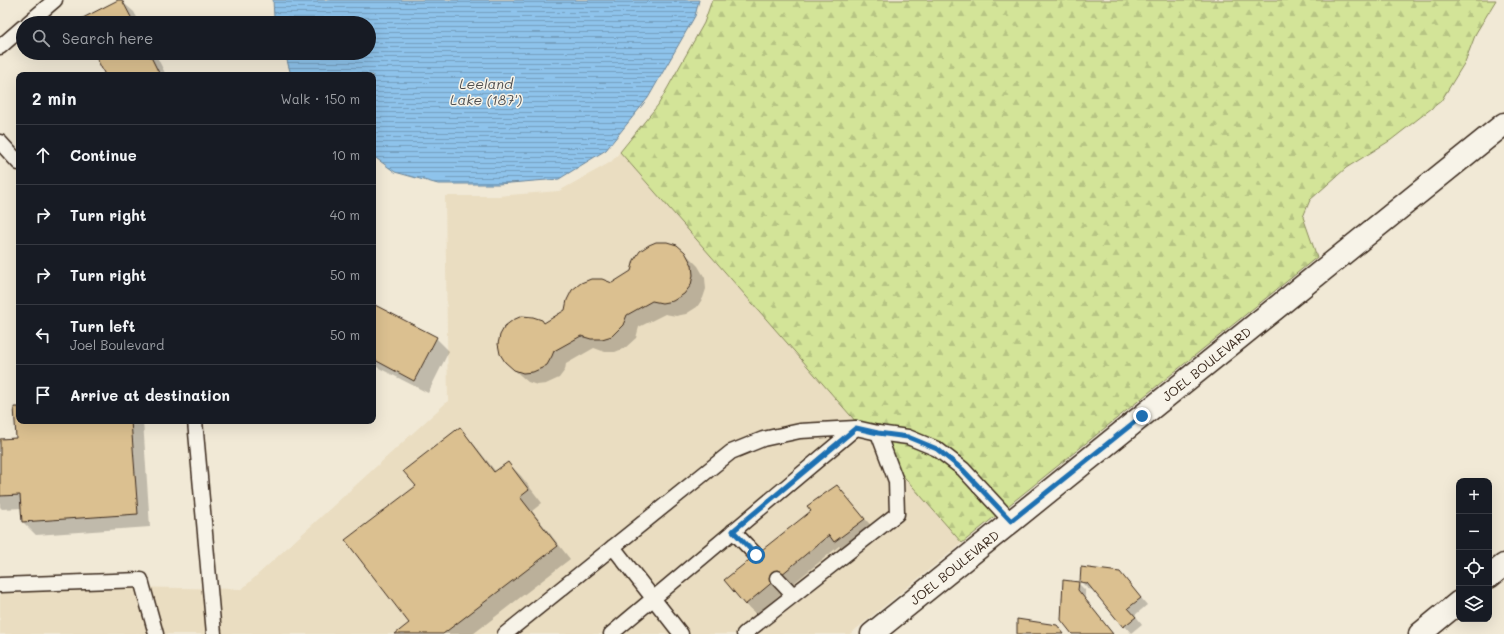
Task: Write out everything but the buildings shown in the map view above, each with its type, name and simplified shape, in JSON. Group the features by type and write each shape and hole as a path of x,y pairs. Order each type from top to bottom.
{"main road":[{"name":"JOEL BOULEVARD","path":"872,634 1504,124"},
{"path":"1492,575 1504,565"},
{"path":"1420,634 1456,604"}],"lane":[{"path":"36,16 55,0"},
{"path":"0,47 16,33"},
{"path":"0,142 16,160"},
{"path":"195,424 214,634"},
{"path":"505,634 731,452 763,439 800,431 856,428 908,437 937,449 963,470 1011,521"},
{"path":"611,634 856,428"},
{"path":"744,634 897,514 896,481 878,433"},
{"path":"733,531 756,555"},
{"path":"613,547 681,634"},
{"path":"777,578 793,595"},
{"path":"0,585 141,580 156,634"}],"shaded area":[{"path":"620,152 962,543 850,634 0,634 0,585 242,589 448,401 445,196 498,196 559,191 611,162"}],"green space":[{"path":"712,0 1496,0 1476,33 1465,62 1441,101 1391,140 1346,168 1310,200 1303,217 1317,257 962,543 620,152 658,105 704,23"}],"water":[{"name":"Leeland Lake (187')","path":"273,0 699,0 695,16 648,98 606,150 559,179 498,184 438,184 395,172 376,158 376,72 290,72 287,60 376,60 376,16 274,16"}],"route":[{"path":"756,555 733,531 856,428 908,437 937,449 963,470 1011,521 1142,416"}]}
